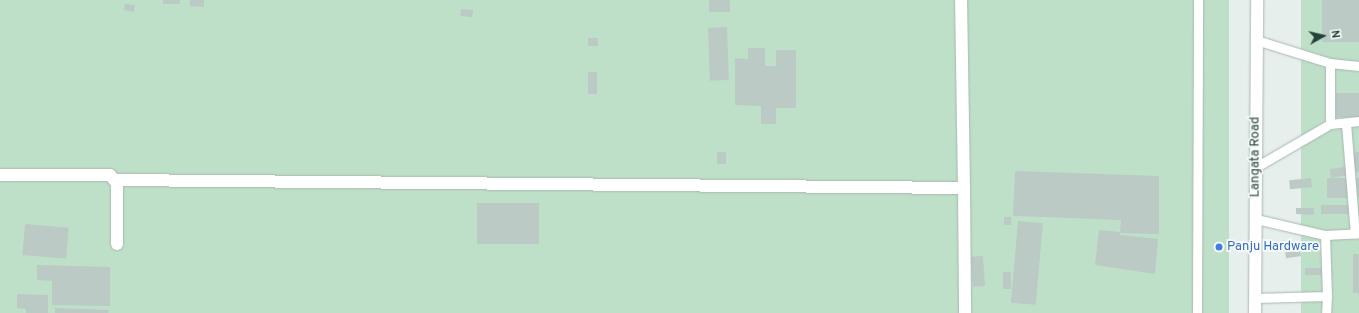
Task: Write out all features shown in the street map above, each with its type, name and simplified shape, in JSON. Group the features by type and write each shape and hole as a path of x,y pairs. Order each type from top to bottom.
{"street":[{"path":"961,0 965,313"},
{"name":"Langata Road","path":"1255,313 1257,0"},
{"path":"0,175 110,175 117,183 117,244"},
{"path":"115,180 964,188"}],"lane":[{"path":"1197,313 1198,0"},
{"path":"1256,40 1330,63 1359,66"},
{"path":"1330,63 1330,124"},
{"path":"1256,167 1330,124 1359,121"},
{"path":"1256,219 1325,235 1357,233 1346,123"},
{"path":"1325,235 1327,296 1326,313"},
{"path":"1255,298 1327,296"}],"green space":[{"path":"0,0 1229,0 1229,313 0,313"},
{"path":"1301,0 1359,0 1359,313 1301,313"}],"building":[{"path":"163,0 180,0 180,4 163,4"},
{"path":"190,0 204,0 204,7 190,6"},
{"path":"709,0 730,0 730,12 709,12"},
{"path":"1322,0 1359,0 1359,42 1322,42"},
{"path":"125,4 135,5 134,12 124,10"},
{"path":"461,9 473,10 472,17 460,16"},
{"path":"727,27 729,80 710,81 708,28"},
{"path":"588,38 598,38 598,46 588,46"},
{"path":"748,48 765,48 765,66 776,66 776,50 796,50 796,108 776,108 776,124 761,124 761,106 735,105 735,58 748,59"},
{"path":"588,72 597,72 597,94 588,94"},
{"path":"1336,93 1359,93 1359,117 1336,117"},
{"path":"717,152 726,152 726,164 717,164"},
{"path":"1359,152 1359,172 1352,173 1351,153"},
{"path":"1345,167 1347,175 1331,178 1330,169"},
{"path":"1015,171 1159,176 1159,234 1120,233 1121,220 1013,216"},
{"path":"1311,178 1312,187 1290,189 1289,180"},
{"path":"1327,178 1359,178 1359,198 1327,198"},
{"path":"477,203 539,203 539,244 477,244"},
{"path":"1321,205 1359,205 1359,214 1321,214"},
{"path":"1296,208 1314,208 1314,215 1296,214"},
{"path":"1004,217 1011,217 1011,225 1004,225"},
{"path":"1018,221 1043,223 1036,305 1011,303"},
{"path":"25,224 69,228 66,259 22,255"},
{"path":"1099,230 1120,232 1120,235 1158,239 1155,274 1095,265"},
{"path":"1300,250 1301,256 1286,258 1285,252"},
{"path":"1353,254 1359,254 1359,293 1353,293"},
{"path":"983,256 985,286 973,287 971,257"},
{"path":"37,265 110,267 110,306 52,305 52,281 37,280"},
{"path":"1305,268 1323,268 1323,275 1305,275"},
{"path":"1003,272 1011,272 1011,289 1003,289"},
{"path":"17,294 48,295 48,313 26,313 26,309 17,308"},
{"path":"55,308 109,310 108,313 55,313"}],"place":[{"name":"Panju Hardware","path":"1219,247"}]}
